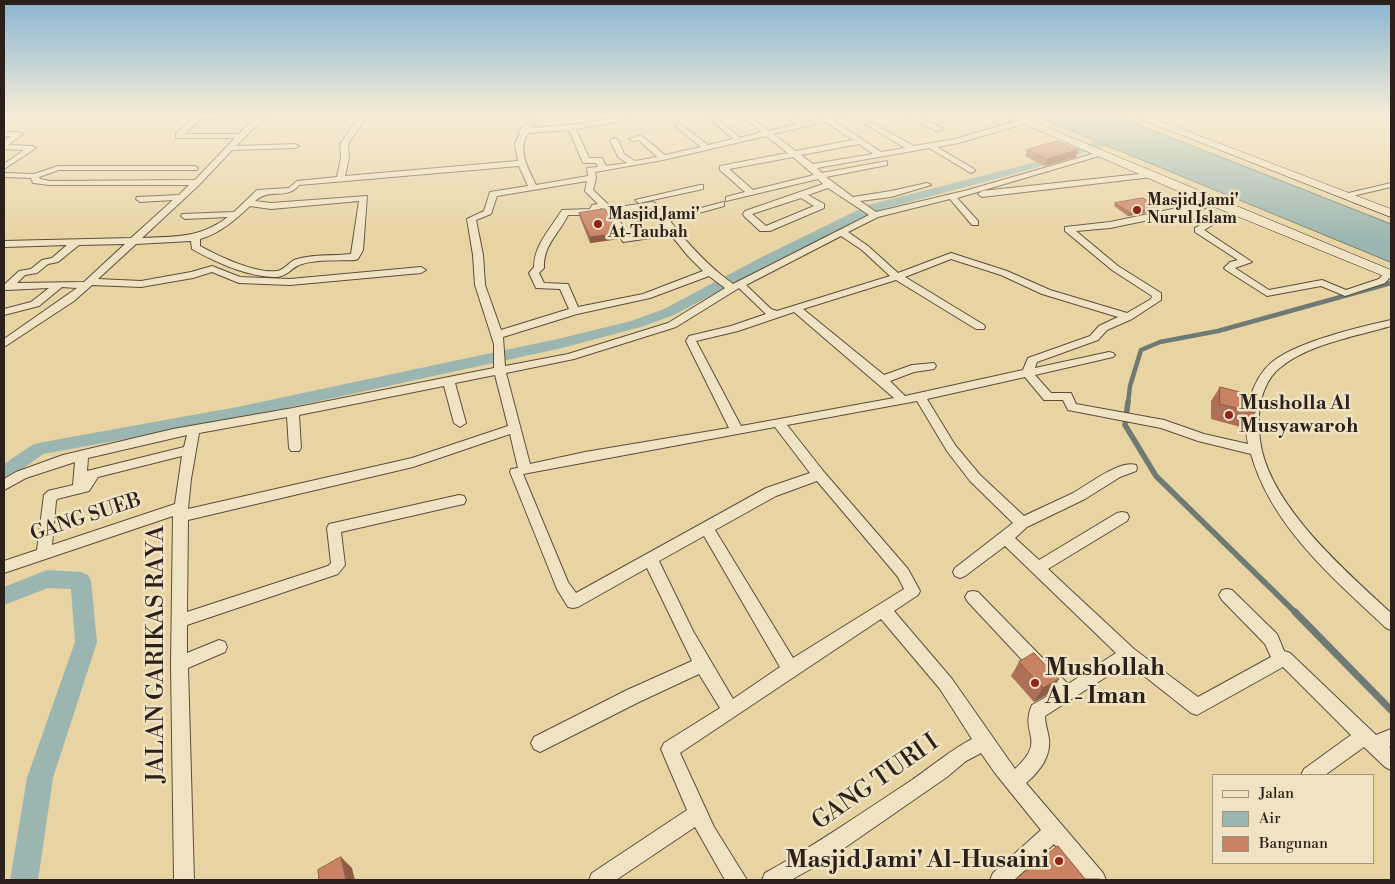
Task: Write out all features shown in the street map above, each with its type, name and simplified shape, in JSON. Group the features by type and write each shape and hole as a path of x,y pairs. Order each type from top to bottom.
{"main road":[{"path":"1106,156 1390,274"},
{"path":"1245,156 1391,213"}],"street":[{"path":"4,173 23,156"},
{"path":"4,344 70,299 223,156"},
{"path":"341,178 345,156"},
{"path":"521,156 532,186"},
{"path":"584,156 586,161 599,160 603,169"},
{"path":"624,156 634,164"},
{"path":"670,156 589,171 592,178 589,191 606,208 627,240 671,232"},
{"path":"751,193 723,168 784,156"},
{"path":"799,156 829,185 872,214"},
{"path":"811,167 867,156"},
{"path":"946,156 971,171"},
{"path":"4,485 21,475 82,455 194,429 293,412 449,381 500,367 570,357 672,324 732,285 841,232 872,214 970,192 1087,156"},
{"path":"4,244 133,241 196,237 215,230 238,214 260,192 291,190 297,183 523,163"},
{"path":"729,199 820,176 884,163"},
{"path":"4,173 35,176 58,168 194,168"},
{"path":"970,192 988,194 1149,175"},
{"path":"35,176 36,181 50,183 197,182"},
{"path":"592,178 532,186 493,194 488,212 470,219 478,255 480,285 498,340 500,367 526,470 920,397 1109,355"},
{"path":"801,194 821,206 766,229 747,214 801,194 829,185"},
{"path":"851,200 890,194 927,185"},
{"path":"1344,194 1391,185"},
{"path":"606,208 700,187"},
{"path":"951,196 975,223"},
{"path":"140,199 181,197"},
{"path":"196,237 195,247 216,258 263,272 277,274 285,272 298,262 355,257 358,250 364,198 271,206 248,203"},
{"path":"1028,374 1032,360 1094,338 1103,328 1128,317 1156,300 1157,295 1115,268 1068,229 1110,225 1186,211 1216,203"},
{"path":"664,220 721,204"},
{"path":"575,311 564,286 540,286 534,273 539,268 538,259 549,235 562,220 565,212 593,212 595,207 652,205 671,232 711,273 732,285 767,311 775,314"},
{"path":"1186,211 1210,224 1198,230 1247,262 1233,264 1229,268 1267,293 1322,283 1345,293 1382,281 1390,274"},
{"path":"186,216 238,214"},
{"path":"841,232 864,248 897,277 980,327"},
{"path":"5,288 22,273 34,271 45,262 55,260 76,242"},
{"path":"737,431 690,340 897,277 951,256 1004,272 1046,292 1128,317"},
{"path":"5,288 88,283 141,284 193,275 212,269 239,280 290,282 421,270"},
{"path":"498,340 575,311 640,297 711,273"},
{"path":"4,312 35,304 60,284"},
{"path":"797,309 903,400"},
{"path":"1391,323 1296,354 1275,366 1262,383 1254,404 1252,433 1254,450 1266,482 1294,522 1338,572 1391,623"},
{"path":"882,380 912,369 930,366"},
{"path":"1028,374 1048,397 1067,396 1072,407 1164,424 1202,438 1254,450"},
{"path":"449,381 460,424"},
{"path":"920,397 946,440 975,478 1022,524"},
{"path":"293,412 295,448"},
{"path":"737,880 727,868 698,814 670,749 731,711 790,669 913,591 903,573 819,475 778,422"},
{"name":"GANG SUEB","path":"4,566 44,552 180,512 413,462 515,428"},
{"name":"JALAN GARIKAS RAYA","path":"184,880 186,734 179,664 180,512 194,429"},
{"path":"44,552 49,499 55,494 85,486 89,476 94,473 189,450"},
{"path":"79,488 82,455"},
{"path":"960,572 1022,524 1080,496 1115,474 1131,468"},
{"path":"516,472 562,585 573,602 772,492 819,475"},
{"path":"179,621 333,570 338,565 334,528 459,500"},
{"path":"1037,568 1067,552 1122,516"},
{"path":"706,527 790,669"},
{"path":"1006,538 1128,654 1196,707 1282,659"},
{"path":"650,558 675,615 701,665 731,711"},
{"path":"1228,595 1271,639 1282,659 1391,761"},
{"path":"973,597 1066,694"},
{"path":"883,610 946,684 1001,768 1096,880"},
{"path":"179,664 219,647"},
{"path":"1014,782 1032,766 1038,756 1042,742 1036,722 1037,713 1128,654"},
{"path":"540,743 633,696 701,665"},
{"path":"1312,774 1369,741 1391,737"},
{"name":"GANG TURI I","path":"772,880 820,853 941,771 960,755 984,742"},
{"path":"599,880 698,814"},
{"path":"1000,880 1054,830"}],"water":[{"path":"1133,156 1219,156 1391,224 1391,262"}],"building":[{"path":"1041,156 1056,156 1047,159"},
{"path":"1143,198 1158,207 1130,213 1115,203"},
{"name":"Masjid Jami' At-Taubah","path":"605,209 619,233 590,237 579,213"},
{"path":"1220,387 1256,396 1255,413 1220,404"},
{"path":"1034,653 1059,679 1043,688 1019,662"},
{"name":"Masjid Jami' Al-Husaini","path":"1058,846 1085,879 1101,880 1015,880"},
{"path":"341,857 346,880 319,880 318,870"}],"waterway":[{"path":"4,473 38,449 237,413 562,343 636,324 669,312 765,261 872,208 1028,167 1061,156"},
{"path":"1128,403 1130,386 1141,350 1160,342 1218,331 1391,283"},
{"path":"1128,402 1125,425 1156,476 1296,613"},
{"path":"4,596 47,579 81,581 86,642 40,778 24,880"},
{"path":"1296,613 1391,710"}],"place":[{"name":"Masjid Jami' Nurul Islam","path":"1137,210"},
{"name":"Masjid Jami' At-Taubah","path":"598,224"},
{"name":"Musholla Al Musyawaroh","path":"1229,415"},
{"name":"Mushollah Al - Iman","path":"1035,683"},
{"name":"Masjid Jami' Al-Husaini","path":"1059,861"}]}
